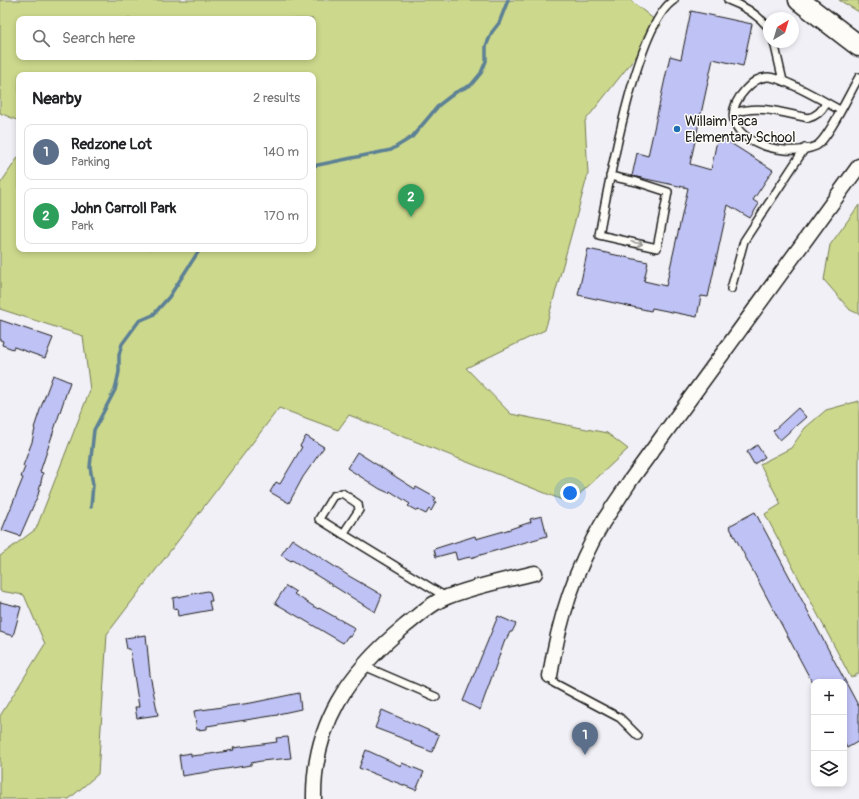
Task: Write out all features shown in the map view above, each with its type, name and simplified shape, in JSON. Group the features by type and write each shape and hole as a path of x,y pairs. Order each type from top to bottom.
{"main road":[{"path":"799,0 859,46"}],"street":[{"path":"550,676 555,646 564,611 584,561 602,523 630,481 859,166"},
{"path":"314,799 318,750 328,720 346,687 388,640 424,611 446,598 495,582 535,573"}],"lane":[{"path":"610,176 637,182 668,192 657,248 599,235 610,176 617,143 644,46 655,22 674,0"},
{"path":"728,0 742,5 760,16 763,20"},
{"path":"775,48 783,82"},
{"path":"840,110 770,77 760,78 749,85 739,96 734,108 734,113 738,129 743,135 762,146 794,151 817,146 833,124 859,77"},
{"path":"734,113 745,109 760,108 808,118 814,117 821,111 826,103"},
{"path":"731,289 744,241 805,148"},
{"path":"344,534 359,510 358,504 342,493 333,496 319,519 446,598"},
{"path":"364,666 436,697"},
{"path":"550,676 554,684 620,718 638,736"}],"green space":[{"path":"0,0 630,0 661,25 585,121 588,174 545,330 466,368 511,414 607,433 628,449 570,503 349,415 338,430 279,408 107,634 98,774 69,799 0,799 0,716 45,644 24,595 0,591 0,556 36,529 90,390 83,336 0,309 0,184 16,160 16,252 316,252 316,72 16,72 16,120 0,113"},
{"path":"839,0 859,0 859,12"},
{"path":"859,205 859,314 850,310 824,280 830,245"},
{"path":"859,401 859,673 851,678 765,514 781,504 760,464 791,448 805,428 826,410"}],"building":[{"path":"691,11 752,24 743,66 713,59 690,164 711,170 716,145 721,137 773,170 753,200 759,204 750,218 728,205 708,297 701,296 697,317 652,308 651,311 578,295 588,249 648,262 644,281 666,286 688,188 632,176 637,153 648,156 670,56 681,59"},
{"path":"0,320 53,338 45,358 14,347 13,349 2,345 3,341 0,340"},
{"path":"53,375 70,382 40,472 43,473 38,495 20,536 2,530 23,478 21,477 25,467 23,466 32,442 34,428"},
{"path":"798,408 806,417 780,440 773,431"},
{"path":"306,436 324,447 303,477 289,503 270,492 276,482 280,484 302,447 300,446"},
{"path":"757,445 765,457 754,464 747,452"},
{"path":"357,452 415,489 416,487 436,498 434,501 436,502 431,511 429,509 426,514 418,510 417,511 408,506 410,504 390,491 389,493 380,489 347,468"},
{"path":"755,512 844,679 811,680 729,526"},
{"path":"542,516 547,536 470,558 457,560 455,552 436,557 434,549 475,536 476,539 504,531 531,522 530,519"},
{"path":"292,539 349,576 382,595 375,612 292,560 291,561 281,555"},
{"path":"286,586 296,592 294,594 318,609 319,608 353,627 355,629 350,637 348,636 343,643 275,603"},
{"path":"207,591 210,592 212,601 209,601 211,610 178,616 177,608 174,609 173,598"},
{"path":"0,602 21,607 13,636 0,632"},
{"path":"498,616 516,624 512,632 510,632 505,640 480,710 463,701"},
{"path":"146,635 150,675 158,715 137,718 135,707 139,707 130,649 127,649 125,638"},
{"path":"847,684 859,707 859,741 847,748"},
{"path":"299,693 301,709 278,715 207,726 207,729 197,730 194,711 251,703"},
{"path":"382,710 439,735 432,752 411,744 412,742 375,728"},
{"path":"288,737 291,758 261,761 251,763 251,765 182,776 179,755 191,753 191,756 210,754 234,750 233,748 277,742 276,738"},
{"path":"366,750 401,766 402,763 424,772 416,790 359,768"}],"waterway":[{"path":"316,165 391,150 412,137 439,105 456,92 471,85 481,73 486,61 486,46 492,32 499,23 508,0"},
{"path":"91,507 93,485 90,467 94,430 115,390 119,372 119,355 122,344 139,321 153,315 169,297 198,252"}],"place":[{"name":"Willaim Paca Elementary School","path":"677,129"},
{"name":"John Carroll Park","path":"411,217"},
{"name":"Redzone Lot","path":"585,755"}]}
